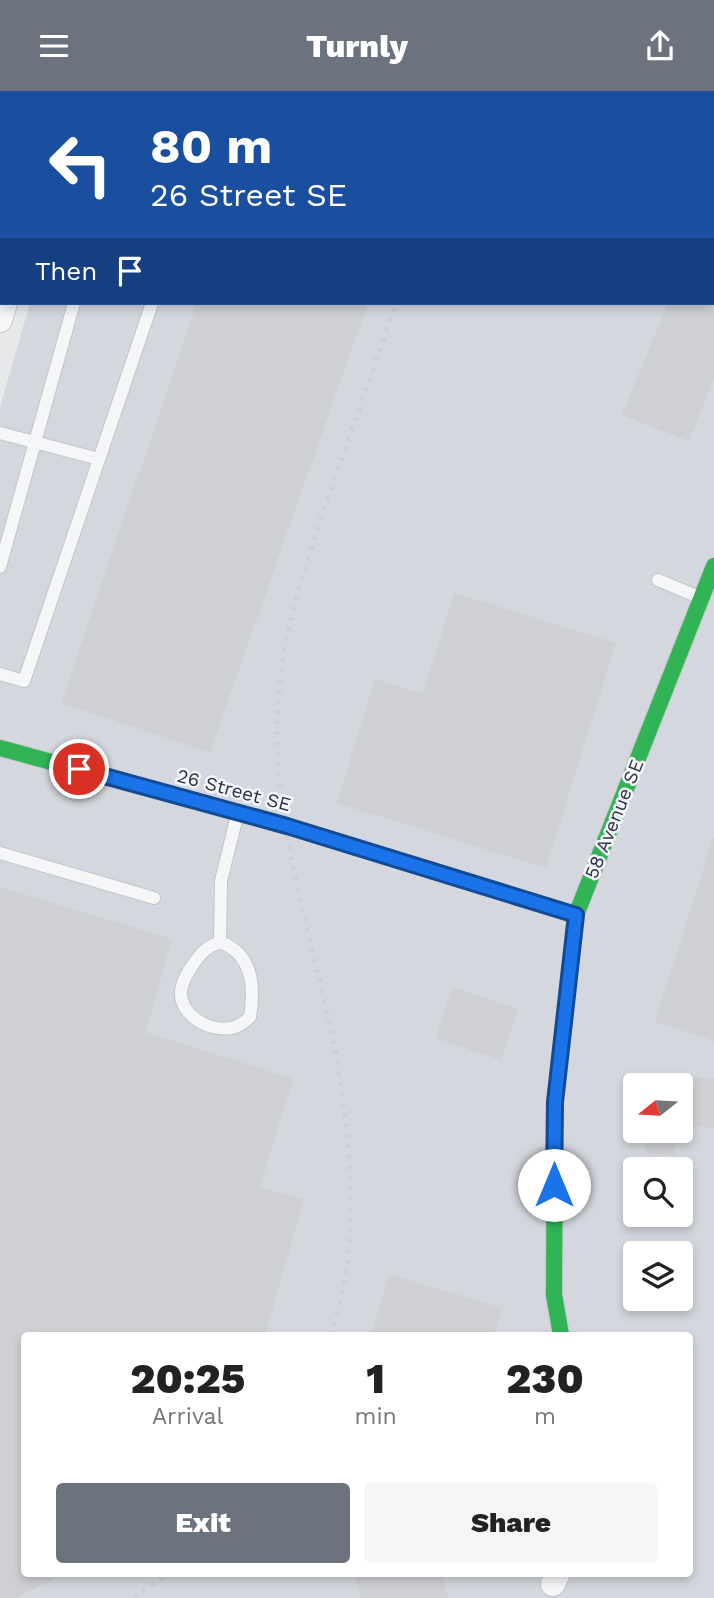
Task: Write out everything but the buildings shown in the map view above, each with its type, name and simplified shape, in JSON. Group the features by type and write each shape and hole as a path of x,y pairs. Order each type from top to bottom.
{"street":[{"name":"58 Avenue SE","path":"560,1332 554,1294 555,1102 576,915 714,566"},
{"name":"26 Street SE","path":"0,748 237,813 576,915"}],"lane":[{"path":"0,567 73,305"},
{"path":"0,674 24,681 151,305"},
{"path":"0,433 99,459"},
{"path":"658,580 701,599"},
{"path":"220,942 221,881 237,813"},
{"path":"0,853 154,898"},
{"path":"220,942 233,946 242,958 251,975 254,993 250,1017 240,1025 230,1028 210,1026 196,1019 184,1006 181,992 184,979 198,957 206,947 220,942"}],"shaded area":[{"path":"29,305 714,305 714,1598 0,1598 0,407"}],"railway":[{"path":"332,1332 345,1281 349,1245 347,1134 335,1051 284,816 279,777 278,703 287,639 302,577 395,305"},
{"path":"134,1598 163,1577"}],"traffic: fast":[{"path":"560,1332 554,1295 555,1102 576,915 714,566"},
{"path":"0,748 287,826 576,915"}],"route":[{"path":"79,769 287,826 576,915 555,1102 554,1185"}]}
